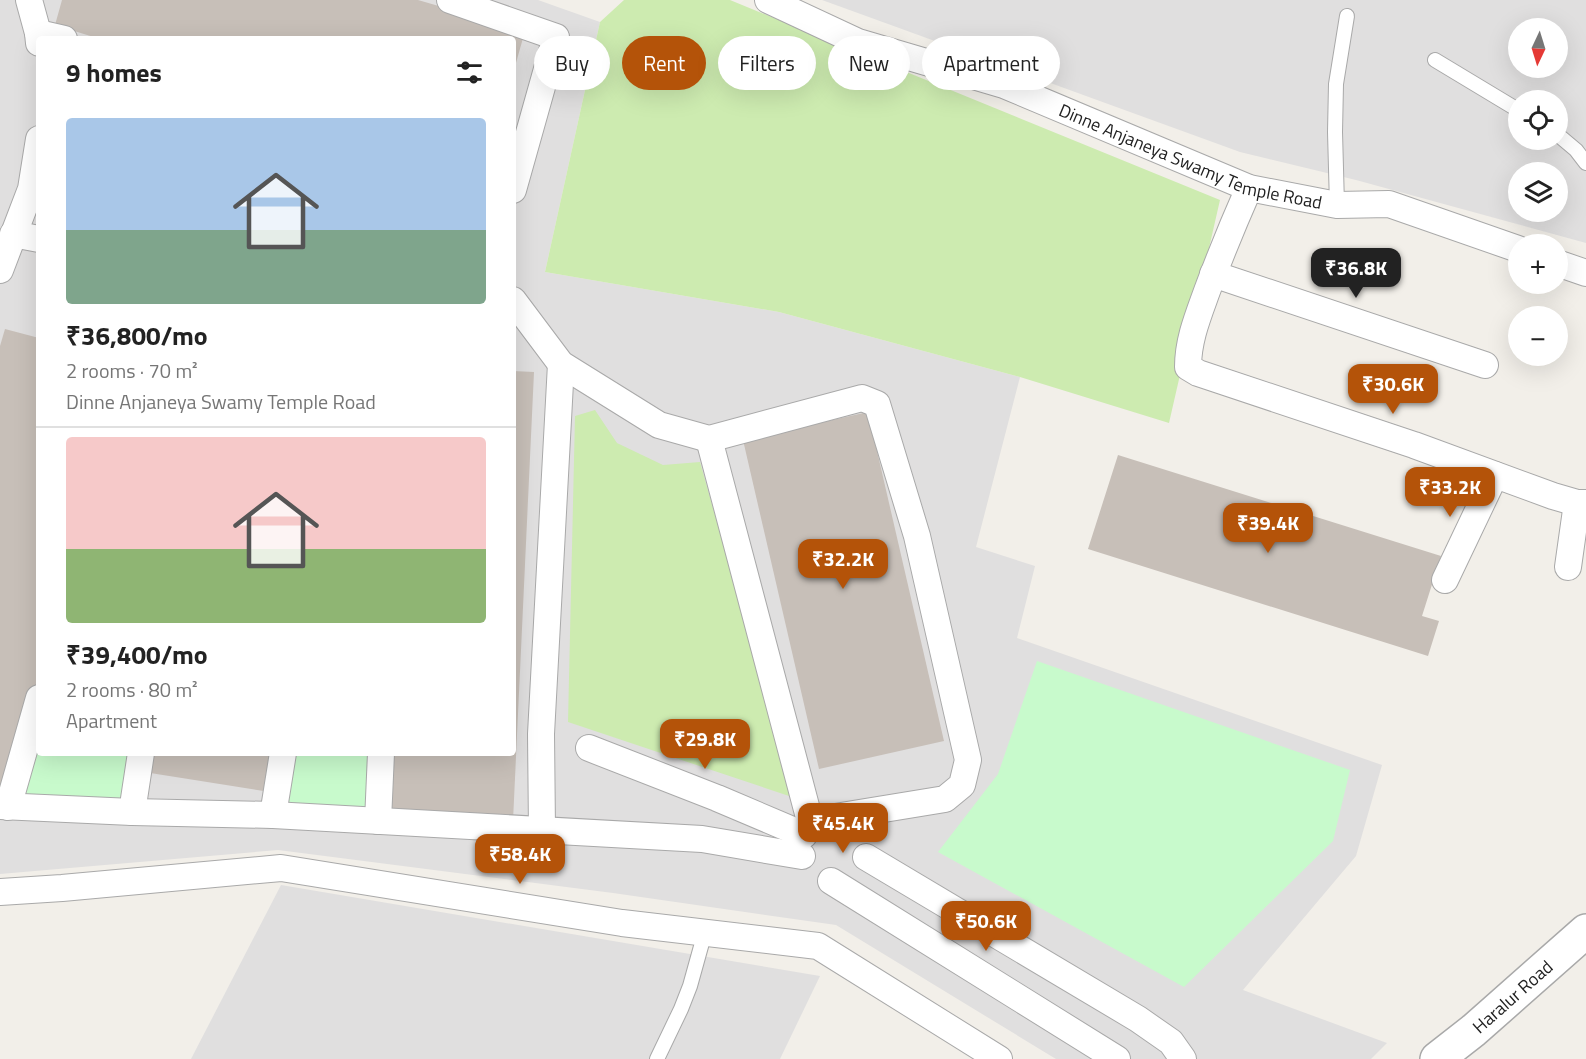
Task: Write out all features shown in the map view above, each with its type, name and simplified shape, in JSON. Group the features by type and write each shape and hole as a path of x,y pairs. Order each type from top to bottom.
{"street":[{"path":"29,0 38,36"},
{"path":"450,0 556,37 516,179"},
{"name":"Dinne Anjaneya Swamy Temple Road","path":"768,0 858,42 1004,85 1249,188 1337,205 1389,204 1508,246"},
{"path":"0,270 31,189 36,164"},
{"path":"1249,188 1219,257 1194,327 1188,367 1198,374 1414,445 1553,496 1582,503 1568,567"},
{"path":"13,234 36,238"},
{"path":"1568,267 1586,273"},
{"path":"1213,274 1485,365"},
{"path":"516,304 561,364 659,425 709,439 862,399 877,404 917,536 968,760 962,785 945,799 826,817 818,820 806,839"},
{"path":"542,830 541,734 561,364"},
{"path":"709,439 806,839 806,865 821,879 831,881 849,878 857,872 866,857 867,847 860,829 844,818 835,816"},
{"path":"1444,580 1495,475"},
{"path":"36,707 4,807 273,815 702,839 806,839"},
{"path":"589,748 717,798 806,839"},
{"path":"132,812 141,756"},
{"path":"273,815 283,756"},
{"path":"378,821 381,756"},
{"path":"866,857 1138,1019 1171,1042 1183,1059"},
{"path":"0,892 280,868 622,923 818,946 999,1059"},
{"path":"831,881 1117,1059"},
{"name":"Haralur Road","path":"1437,1059 1579,945"}],"lane":[{"path":"1337,205 1336,84 1347,16"},
{"path":"1435,60 1508,104"},
{"path":"1568,143 1586,163"},
{"path":"657,1059 690,986 705,932"}],"shaded area":[{"path":"0,0 538,0 600,22 597,36 534,36 534,90 585,90 545,272 779,312 1020,377 976,547 1035,566 1017,638 1382,765 1356,856 1243,990 1387,1043 1371,1059 1056,1059 836,925 613,893 278,850 0,874"},
{"path":"822,0 1586,0 1586,243 1568,238 1568,234 1553,234 1509,222 1568,222 1568,162 1508,162 1508,222 1356,180 1240,152 1060,87 1060,36 922,36"},
{"path":"281,885 820,976 780,1059 191,1059"}],"green space":[{"path":"624,0 730,0 828,40 828,90 910,90 910,73 922,78 922,90 950,90 1220,200 1169,423 1020,377 779,312 545,272 585,90 610,90 610,36 597,36 600,22"},
{"path":"595,410 617,443 663,465 700,462 795,798 568,722 575,416"},
{"path":"1037,661 1350,770 1333,841 1184,987 938,852 998,774"},
{"path":"36,742 36,756 137,756 129,804 20,799"},
{"path":"286,756 377,756 374,814 277,809"}],"building":[{"path":"62,0 418,0 525,31 516,63 516,36 90,36 55,25"},
{"path":"5,329 36,337 36,688 5,796 0,795 0,346"},
{"path":"516,371 534,372 513,821 385,815 388,756 516,756"},
{"path":"868,412 944,741 819,769 743,440"},
{"path":"1118,455 1441,556 1422,616 1439,621 1428,656 1088,549"},
{"path":"147,756 276,756 270,792 144,772"}]}
